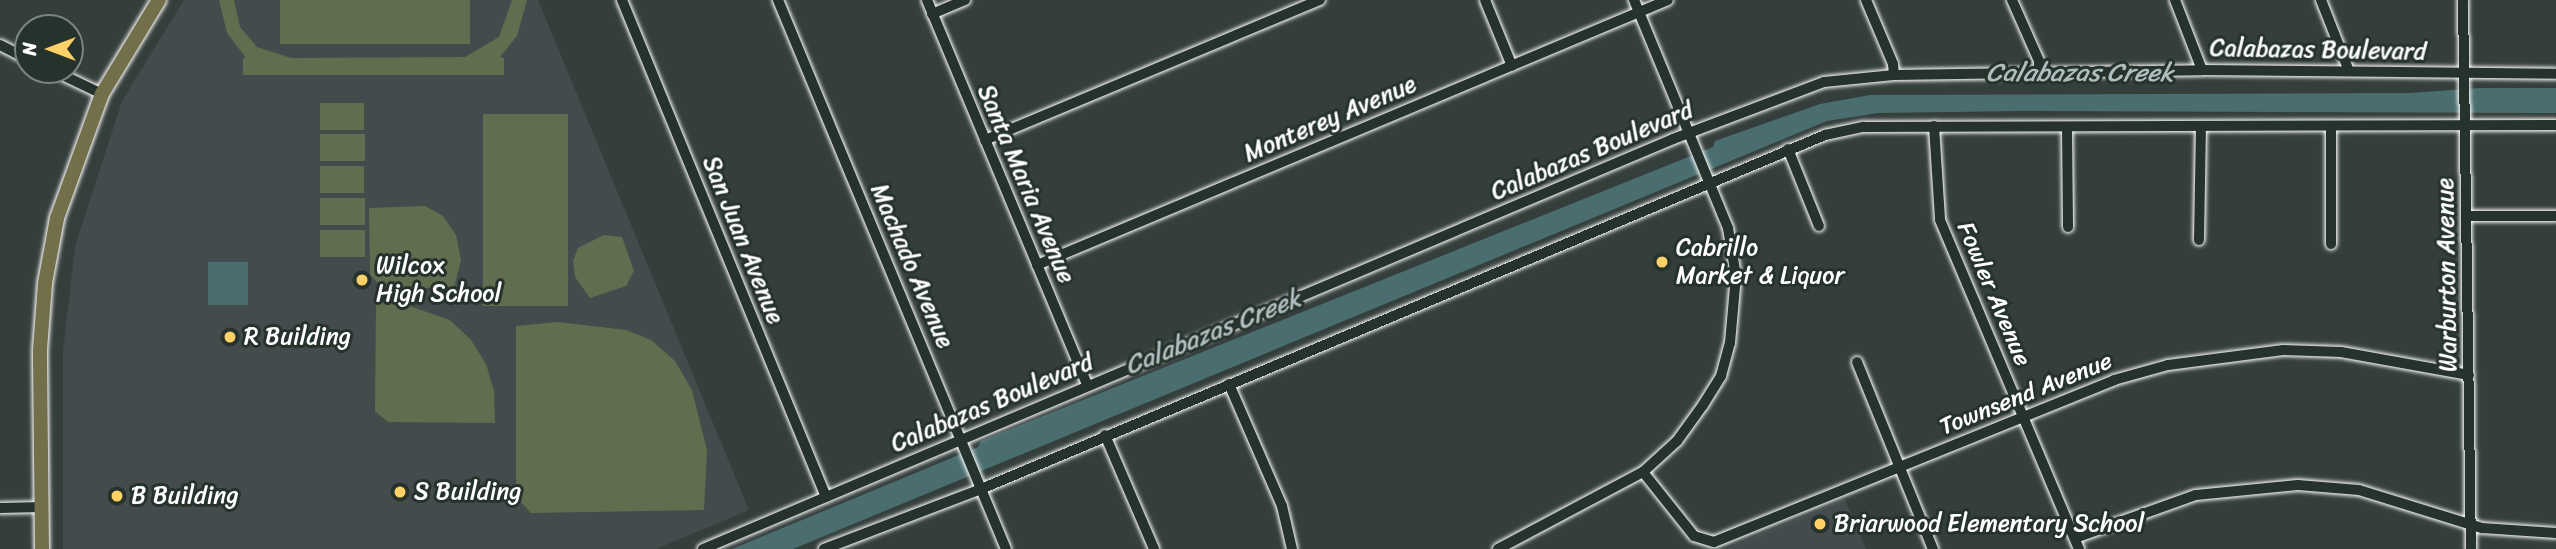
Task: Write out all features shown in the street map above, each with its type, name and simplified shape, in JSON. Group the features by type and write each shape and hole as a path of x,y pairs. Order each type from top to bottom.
{"main road":[{"path":"42,549 40,350 45,283 57,218 102,94 159,0"}],"street":[{"name":"San Juan Avenue","path":"622,0 826,497"},
{"name":"Machado Avenue","path":"778,0 1006,549"},
{"name":"Santa Maria Avenue","path":"927,0 1087,385"},
{"path":"932,14 965,0"},
{"path":"985,140 1320,0"},
{"path":"1485,0 1512,65"},
{"path":"1499,549 1643,472 1677,441 1703,405 1721,376 1730,343 1736,276 1728,228 1634,0"},
{"name":"Monterey Avenue","path":"1037,265 1668,0"},
{"path":"1866,0 1893,64 1894,75"},
{"path":"2012,0 2039,61 2039,73"},
{"path":"2175,0 2202,70"},
{"path":"2321,0 2349,71"},
{"name":"Warburton Avenue","path":"2463,0 2471,549"},
{"name":"Calabazas Boulevard","path":"703,549 1689,132 1824,82 1894,75 2202,70 2556,74"},
{"path":"81,84 102,94"},
{"path":"824,549 981,489 1788,149 1864,127 2330,128 2556,125"},
{"name":"Fowler Avenue","path":"1934,126 1940,220 2077,544"},
{"path":"2199,240 2201,127"},
{"path":"2067,128 2068,227"},
{"path":"2330,128 2331,244"},
{"path":"1788,149 1819,226"},
{"path":"2467,216 2556,216"},
{"name":"Townsend Avenue","path":"1643,472 1694,536 1714,542 2114,380 2223,355 2283,350 2340,352 2469,375"},
{"path":"1857,362 1933,549"},
{"path":"1228,384 1282,506 1292,549"},
{"path":"1105,435 1154,549"},
{"path":"2077,544 2196,495 2298,485 2359,490 2471,524 2556,533"},
{"path":"0,508 42,507"},
{"path":"851,538 856,549"}],"shaded area":[{"name":"Wilcox High School","path":"184,0 538,0 749,510 656,549 63,549 63,351 75,246 122,101"},
{"name":"Briarwood Elementary School","path":"1845,499 1866,549 1725,549"}],"green space":[{"path":"219,0 234,0 240,27 257,47 291,58 465,57 499,37 512,0 527,0 517,36 500,57 504,58 504,75 243,75 243,58 246,58 227,33"},
{"path":"280,0 470,0 470,44 280,44"},
{"path":"320,103 364,103 364,130 320,130"},
{"path":"483,114 568,114 568,306 483,306"},
{"path":"320,134 365,134 365,161 320,161"},
{"path":"320,166 364,166 364,193 320,193"},
{"path":"320,198 365,198 365,225 320,225"},
{"path":"425,206 443,216 456,235 461,260 454,288 383,288 370,275 369,208"},
{"path":"320,230 365,230 365,257 320,257"},
{"path":"604,235 622,237 634,271 626,286 590,298 575,277 573,261 578,248"},
{"path":"398,302 450,320 471,340 486,364 494,391 495,423 388,422 375,411 376,303"},
{"path":"558,322 626,330 651,340 675,361 692,390 707,450 704,510 531,513 516,497 516,326"}],"water":[{"path":"2480,88 2556,88 2556,113 2021,111 1878,113 1827,121 793,549 732,549 978,447 981,441 1713,147 1715,141 1820,104 1870,95 2410,93"},
{"path":"208,262 248,262 248,305 208,305"}],"place":[{"name":"Cabrillo Market & Liquor","path":"1662,262"},
{"name":"Wilcox High School","path":"362,280"},
{"name":"R Building","path":"230,337"},
{"name":"S Building","path":"400,492"},
{"name":"B Building","path":"117,496"},
{"name":"Briarwood Elementary School","path":"1820,524"}],"water label":[{"name":"Calabazas Creek","path":"2080,73"},
{"name":"Calabazas Creek","path":"1213,332"}]}
